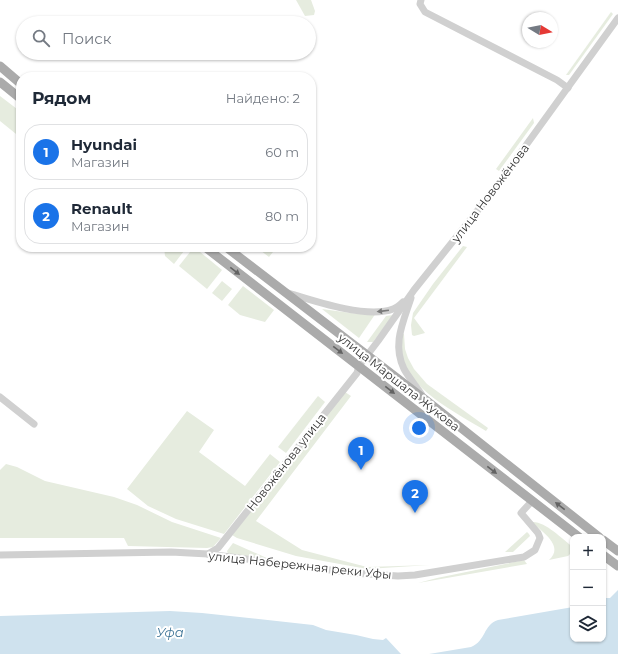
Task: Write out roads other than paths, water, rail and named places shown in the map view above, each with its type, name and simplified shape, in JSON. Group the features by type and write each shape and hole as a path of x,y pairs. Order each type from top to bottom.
{"main road":[{"path":"0,66 16,80"},
{"path":"0,82 16,95"},
{"name":"улица Маршала Жукова","path":"211,252 575,534"},
{"name":"улица Маршала Жукова","path":"233,252 368,355 595,534"},
{"path":"606,542 618,551"},
{"path":"606,557 618,566"}],"street":[{"path":"421,0 420,4 425,12 557,80 568,88"},
{"name":"улица Новожёнова","path":"359,366 414,290 490,195 618,18"},
{"path":"284,291 342,308 381,312 393,309 402,303 414,290"},
{"path":"414,290 398,338 399,353 404,370 427,401"},
{"name":"Новожёнова улица","path":"208,554 218,548 357,373 359,366"},
{"path":"0,397 34,424"},
{"name":"улица Набережная реки Уфы","path":"0,555 170,552 208,554 353,573 398,576 415,575 524,557 535,550 540,538 538,533 521,513 532,501"}],"water":[{"path":"618,590 618,654 429,654 471,647 479,641 493,622 498,620 570,608 570,642 606,642 606,598 610,598"},
{"name":"Уфа","path":"170,611 313,625 326,630 373,639 383,640 386,638 401,654 0,654 0,616"}],"place":[{"name":"Hyundai","path":"361,470"},
{"name":"Renault","path":"415,513"}]}
